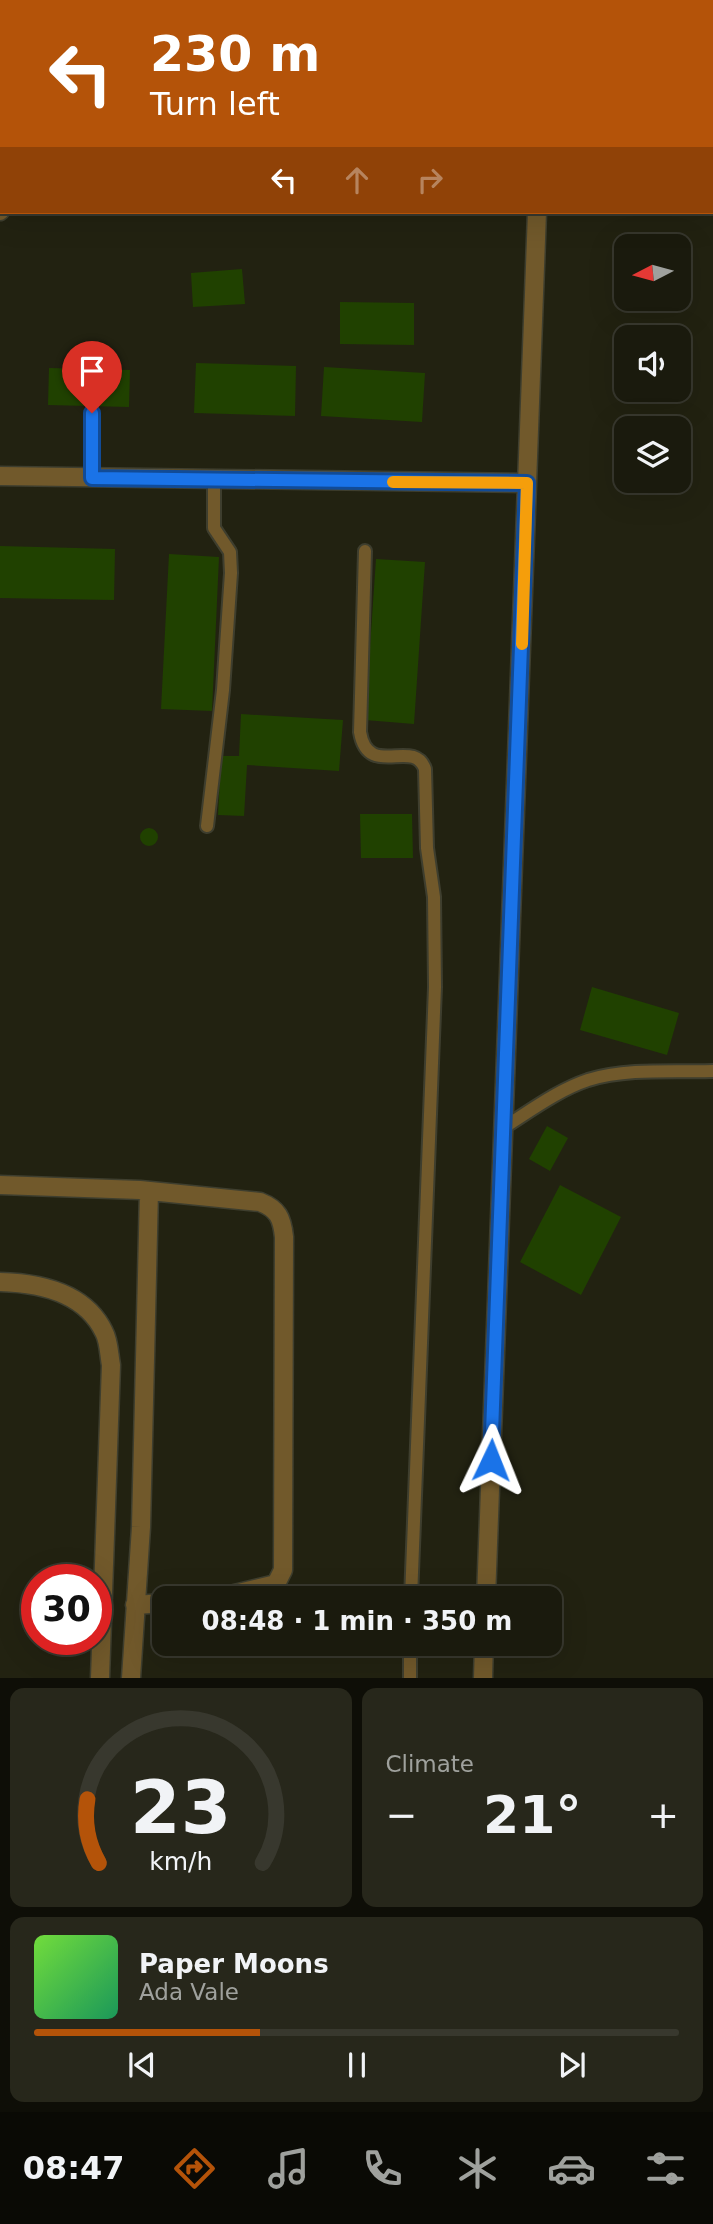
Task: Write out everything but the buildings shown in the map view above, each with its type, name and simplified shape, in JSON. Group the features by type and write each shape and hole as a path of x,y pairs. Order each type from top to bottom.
{"street":[{"path":"486,1586 537,214"},
{"path":"0,476 527,483"},
{"path":"0,1185 149,1191 260,1202 273,1207 282,1220 283,1570 276,1584 268,1586"},
{"path":"131,1678 141,1527 149,1191"},
{"path":"0,1282 24,1283 58,1291 87,1308 105,1333 111,1365 100,1678"},
{"path":"135,1605 152,1603"},
{"path":"483,1678 484,1656"}],"lane":[{"path":"92,413 92,478"},
{"path":"208,826 223,690 231,573 230,552 214,528 214,479"},
{"path":"365,551 360,732 362,745 368,753 376,756 416,757 423,761 427,848 434,897 435,987 411,1586"},
{"path":"503,1128 560,1093 590,1079 622,1074 713,1071"},
{"path":"410,1656 410,1678"}],"slow traffic":[{"path":"393,482 527,483 522,644"}],"route":[{"path":"92,413 92,478 527,483 491,1460"}]}
